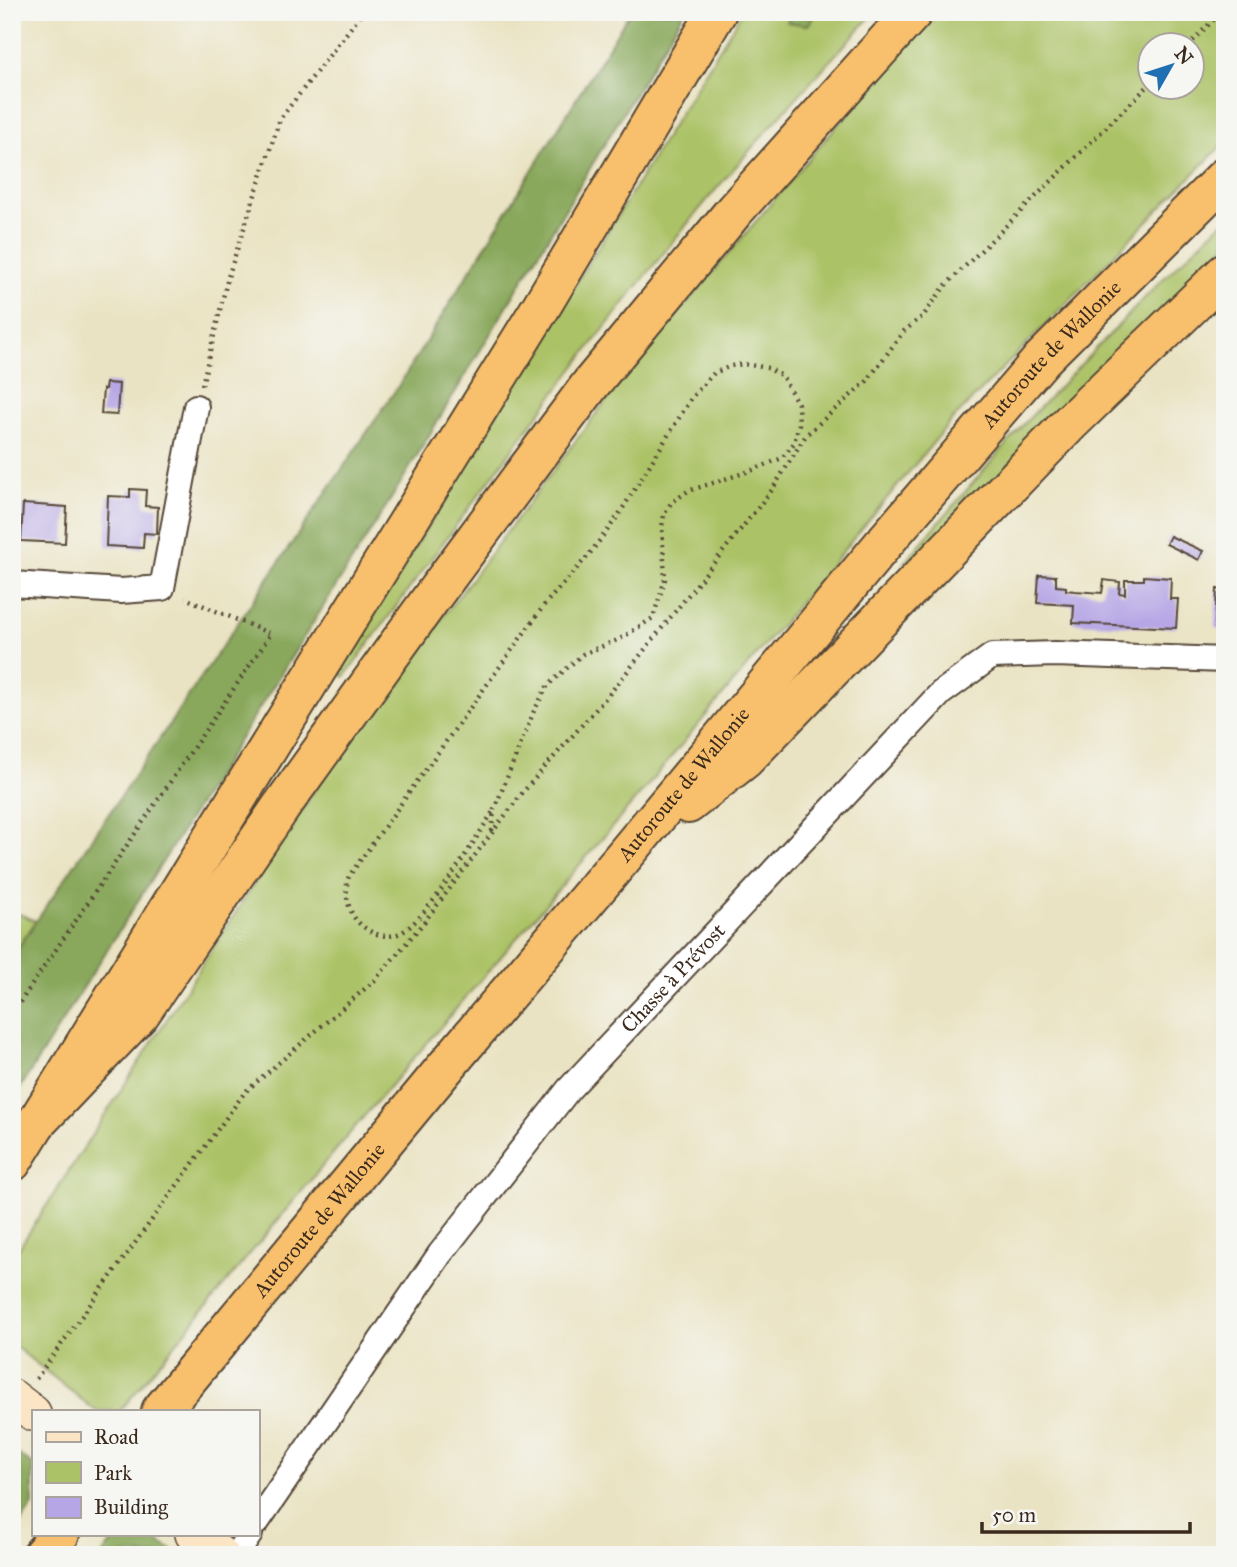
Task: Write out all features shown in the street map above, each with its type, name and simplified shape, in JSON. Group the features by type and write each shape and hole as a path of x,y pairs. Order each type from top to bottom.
{"highway":[{"path":"12,1162 538,313 718,12"},
{"path":"37,1122 140,1014 297,785 432,597 590,385 736,210 913,12"},
{"name":"Autoroute de Wallonie","path":"162,1410 875,553 1042,359 1225,177"},
{"path":"624,856 745,759 1071,422 1225,273"},
{"path":"42,1555 58,1536"}],"main road":[{"path":"196,1536 221,1555"}],"street":[{"path":"12,584 121,591 162,588 197,407"},
{"name":"Chasse à Prévost","path":"259,1519 440,1254 569,1088 941,693 992,656 1055,654 1225,660"},
{"path":"236,1555 249,1536"}],"path":[{"path":"197,407 228,277 279,119 363,12"},
{"path":"1202,32 1221,12"},
{"path":"21,1404 246,1092 375,980 425,921 523,792 611,692 772,490 806,435 867,381 904,331 923,316 945,286 1136,98"},
{"path":"492,832 494,810 534,711 548,685 583,654 620,639 653,618 665,579 662,527 664,515 671,503 688,491 782,458 794,443 799,424 799,404 782,376 755,364 731,366 714,373 692,397 618,516 588,556 545,604 349,876 346,891 352,915 365,930 382,936 399,934 414,925 494,810"},
{"path":"12,1014 271,634 162,588"}],"green space":[{"path":"630,12 684,12 389,502 12,1101 12,957 403,379"},
{"path":"742,12 793,12 788,22 808,25 816,12 875,12 738,164 618,310 344,677 339,671"},
{"path":"793,12 816,12 808,25 787,22"},
{"path":"939,12 1225,12 1225,142 953,419 648,785 354,1128 121,1410 95,1410 12,1344 12,1259 329,768 620,382 894,58"},
{"path":"1225,220 1225,246 1049,424 910,570 903,564 1023,425 1160,282"},
{"path":"12,911 36,921 12,957"},
{"path":"12,1450 32,1464 32,1507 12,1534"},
{"path":"116,1536 149,1536 180,1555 102,1555"}],"building":[{"path":"106,383 119,384 117,415 101,414"},
{"path":"130,489 146,490 145,506 158,507 157,534 144,533 143,548 106,546 108,496 130,497"},
{"path":"23,504 67,507 65,543 21,541"},
{"path":"1170,536 1203,551 1199,560 1166,544"},
{"path":"1039,575 1056,576 1056,586 1075,591 1102,593 1104,580 1120,582 1119,593 1125,594 1125,580 1144,580 1144,576 1171,578 1170,599 1178,599 1176,628 1073,623 1074,605 1037,603"},
{"path":"1217,589 1225,590 1225,629 1215,628"}]}
